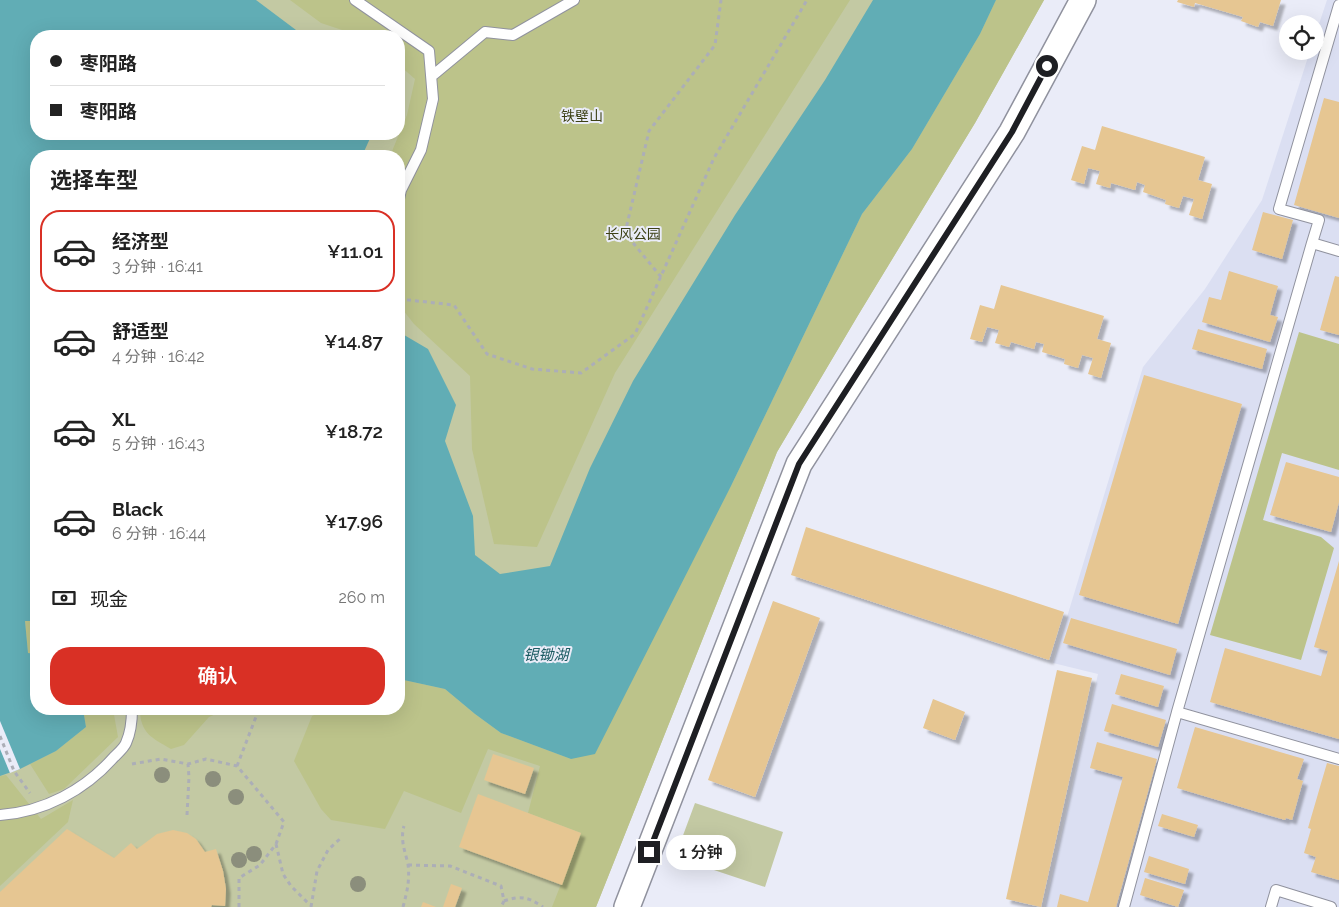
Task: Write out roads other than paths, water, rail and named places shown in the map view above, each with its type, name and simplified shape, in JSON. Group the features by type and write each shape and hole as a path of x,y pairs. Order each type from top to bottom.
{"street":[{"path":"627,907 799,464 1012,132 1083,0"}],"lane":[{"path":"355,0 399,30"},
{"path":"432,76 484,32 514,35 574,0"},
{"path":"1124,907 1177,712 1319,220 1279,209 1339,5"},
{"path":"405,34 429,51 434,99 422,150 405,182"},
{"path":"1312,243 1339,251"},
{"path":"1177,712 1339,759"},
{"path":"0,815 40,807 84,786 126,744 132,715"},
{"path":"1271,907 1276,890 1331,907"}],"water":[{"path":"0,0 256,0 296,30 30,30 30,140 369,140 365,150 30,150 30,621 25,621 28,653 30,653 30,715 84,715 86,727 56,751 20,769 0,776"},
{"name":"银锄湖","path":"873,0 996,0 980,34 912,149 862,214 731,486 595,754 571,759 501,733 445,689 405,680 405,336 428,349 456,405 445,441 473,516 475,555 500,574 550,566 590,468 633,381 735,215 825,80"}],"park label":[{"name":"铁壁山","path":"582,116"},
{"name":"长风公园","path":"633,234"}]}
